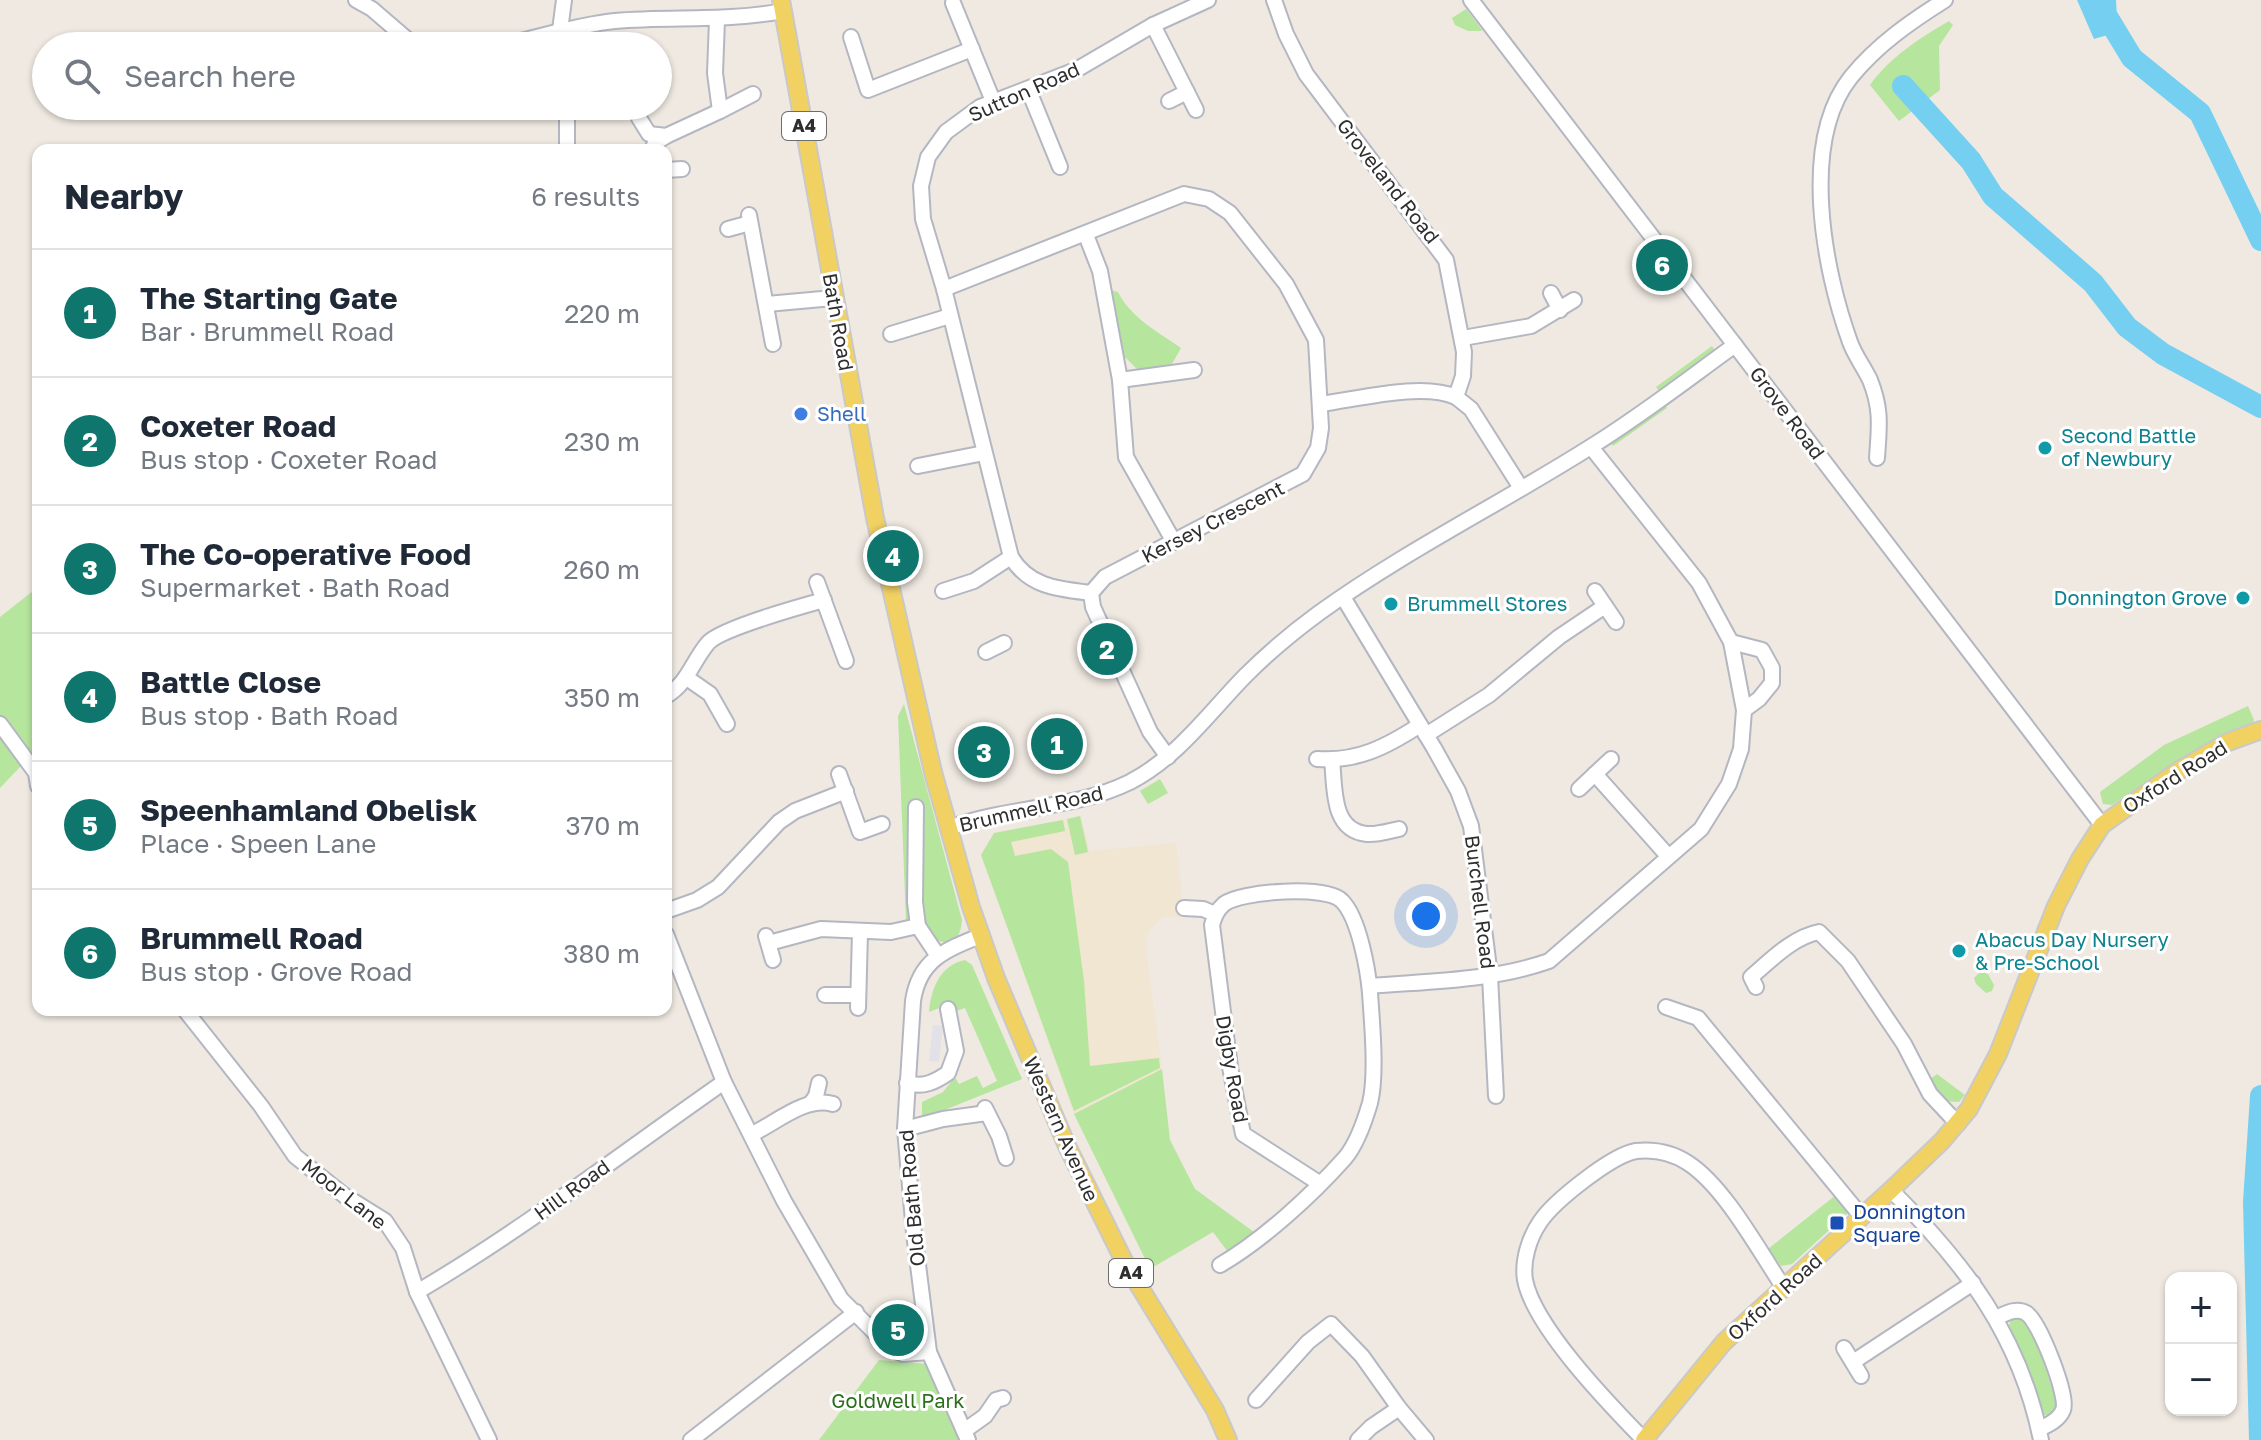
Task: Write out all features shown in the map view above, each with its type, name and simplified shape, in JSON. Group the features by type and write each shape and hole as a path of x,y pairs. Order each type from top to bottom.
{"main road":[{"name":"Bath Road","path":"782,6 833,298 889,583 949,828"},
{"name":"Oxford Road","path":"1644,1440 1724,1342 1891,1190 1958,1124 1988,1077 2056,906 2102,825 2148,790 2197,759 2228,742 2261,730"},
{"name":"Western Avenue","path":"949,828 980,936 1035,1074 1097,1208 1140,1289 1215,1410 1228,1440"},
{"name":"Western Avenue","path":"1215,1410 1241,1440"}],"street":[{"path":"356,0 399,32"},
{"path":"560,30 564,0"},
{"name":"Sutton Road","path":"944,289 920,206 928,157 946,132 967,115 993,101 1029,91 1076,70 1153,25 1208,0"},
{"name":"Groveland Road","path":"1274,0 1314,98 1440,248 1450,270 1463,338 1463,376 1456,397"},
{"name":"Grove Road","path":"1471,0 2102,825"},
{"path":"1877,458 1880,415 1869,379 1851,345 1827,266 1821,185 1826,123 1850,79 1891,36 1945,0"},
{"path":"953,3 993,101"},
{"path":"552,32 612,21 717,20 782,6"},
{"path":"717,20 715,73 720,111"},
{"path":"1153,25 1196,110"},
{"path":"851,37 868,90 972,49"},
{"path":"1029,91 1060,167"},
{"path":"1169,101 1187,92"},
{"path":"655,144 753,94"},
{"path":"567,120 567,144"},
{"path":"640,120 649,134 666,136"},
{"path":"672,170 682,169"},
{"name":"Kersey Crescent","path":"944,289 1184,194 1209,199 1230,213 1286,284 1316,340 1321,404 1318,448 1303,474 1105,577 1091,593"},
{"path":"728,229 749,219 773,344"},
{"path":"1086,235 1100,271 1120,380 1126,457 1174,542"},
{"path":"944,289 1011,557 1018,569 1041,584 1091,593 1093,607 1150,732 1168,757"},
{"path":"1551,293 1560,310"},
{"path":"767,304 833,298"},
{"path":"1463,338 1531,326 1574,300"},
{"path":"891,334 950,316"},
{"name":"Brummell Road","path":"949,828 1082,801 1129,782 1168,757 1263,659 1343,597 1635,419 1735,345"},
{"path":"1120,380 1194,370"},
{"path":"1321,404 1429,390 1456,397 1471,409 1521,488"},
{"path":"1370,986 1519,972 1549,961 1701,829 1729,784 1741,749 1744,710 1731,642 1699,583 1591,447"},
{"path":"918,466 984,453"},
{"path":"943,591 974,581 1011,557"},
{"path":"817,582 836,648 846,661"},
{"path":"1595,591 1616,622"},
{"name":"Burchell Road","path":"1343,597 1458,791 1471,826 1490,976 1496,1096"},
{"path":"672,692 687,678 709,642 728,630 824,600"},
{"path":"1317,759 1354,759 1423,730 1489,695 1559,637 1605,606"},
{"path":"1731,642 1762,650 1772,668 1772,683 1759,699 1744,710"},
{"path":"986,652 1004,643"},
{"path":"687,678 710,694 727,714"},
{"path":"0,724 32,768"},
{"path":"1579,789 1611,759"},
{"path":"1332,760 1339,815 1345,824 1366,834 1399,829"},
{"path":"839,774 860,832 882,824"},
{"path":"1595,774 1668,856"},
{"path":"672,909 697,900 718,887 779,822 795,811 846,791"},
{"path":"916,807 915,902 918,926 938,956"},
{"path":"1184,908 1203,909 1215,914 1225,903 1283,892 1326,894 1340,899 1353,922 1370,986 1373,1085 1370,1104 1345,1158 1268,1230 1238,1255 1220,1265"},
{"name":"Digby Road","path":"1215,914 1212,925 1219,988 1243,1134 1319,1183"},
{"path":"1756,987 1751,977 1821,925 1904,1044 1930,1094 1958,1124"},
{"path":"773,960 768,939 821,929 907,931 918,926"},
{"path":"825,995 858,1001 860,932"},
{"name":"Old Bath Road","path":"966,1435 929,1352 905,1129 915,989 922,973 938,956 980,936"},
{"path":"672,949 724,1082 784,1201 841,1299 891,1349 903,1354 929,1352"},
{"path":"1666,1007 1698,1018 1862,1217"},
{"path":"907,1083 918,1086 929,1084 948,1073 956,1051 948,1009"},
{"name":"Moor Lane","path":"190,1016 261,1106 295,1156 345,1196 385,1221 403,1248 417,1292 489,1440"},
{"name":"Hill Road","path":"417,1292 534,1217 724,1082"},
{"path":"811,1103 819,1083"},
{"path":"752,1134 811,1103 822,1101 833,1104"},
{"path":"905,1129 986,1110 1006,1158"},
{"path":"1644,1440 1593,1385 1536,1307 1525,1280 1526,1252 1540,1221 1608,1162 1634,1151 1660,1150 1687,1162 1714,1186 1784,1288"},
{"path":"1891,1190 1934,1233 1996,1318 2023,1375 2040,1434 2063,1413 2065,1401 2040,1333 2023,1311 2015,1310 1996,1318"},
{"path":"1853,1362 1973,1283"},
{"path":"691,1440 856,1312"},
{"path":"1256,1400 1261,1383 1336,1319 1399,1408 1426,1440"},
{"path":"1844,1348 1861,1376"},
{"path":"966,1435 996,1400 1003,1398"},
{"path":"1358,1440 1399,1408"}],"shaded area":[{"path":"1081,816 1090,851 1176,843 1184,917 1163,917 1151,928 1145,942 1162,1069 1074,1114 981,855 994,833"},
{"path":"933,1025 943,1026 939,1062 929,1061"}],"green space":[{"path":"1466,9 1481,31 1468,31 1455,25 1452,18"},
{"path":"1949,21 1953,25 1939,46 1940,90 1899,121 1870,85 1896,57"},
{"path":"1111,290 1118,292 1145,323 1181,348 1169,369 1141,373 1126,358 1120,358"},
{"path":"1712,346 1715,351 1659,391 1656,387"},
{"path":"1665,404 1667,408 1613,446 1611,442"},
{"path":"32,592 32,754 0,788 0,617"},
{"path":"904,704 962,920 955,939 948,942 931,938 906,922 898,716"},
{"path":"2248,706 2254,720 2252,727 2185,758 2112,805 2103,804 2100,792 2164,745"},
{"path":"1160,779 1168,793 1148,804 1140,791"},
{"path":"1080,816 1088,852 1075,855 1067,819"},
{"path":"1063,820 1065,831 1011,842 1015,856 1051,849 1068,862 1084,981 1090,1066 1159,1058 1160,1068 1074,1111 981,855 994,833"},
{"path":"965,960 972,965 1022,1079 922,1119 922,1102 943,1092 955,1077 959,1084 977,1076 983,1088 997,1081 965,1008 951,1013 947,1005 929,1012 938,979 949,967"},
{"path":"1981,971 1988,974 1994,985 1992,991 1986,993 1976,984 1974,978"},
{"path":"1162,1069 1170,1140 1195,1189 1258,1235 1231,1256 1213,1232 1150,1269 1074,1114"},
{"path":"1937,1074 1965,1095 1959,1102 1941,1101 1929,1080"},
{"path":"1836,1195 1850,1211 1792,1264 1781,1266 1768,1249"},
{"path":"2018,1316 2030,1323 2058,1405 2049,1416 2043,1414 2009,1325 2012,1318"},
{"name":"Goldwell Park","path":"879,1360 929,1364 962,1440 819,1440"}],"water":[{"path":"2077,0 2116,0 2117,19 2111,34 2094,39"}],"waterway":[{"path":"2101,0 2106,15 2132,58 2200,113 2261,240"},
{"path":"1903,86 1971,161 1993,196 2093,283 2127,327 2163,354 2261,407"},
{"path":"2260,1440 2254,1202 2261,1096"}],"place":[{"name":"Brummell Road","path":"1662,265"},
{"name":"Shell","path":"801,414"},
{"name":"Second Battle of Newbury","path":"2045,448"},
{"name":"Battle Close","path":"893,556"},
{"name":"Donnington Grove","path":"2243,598"},
{"name":"Brummell Stores","path":"1391,604"},
{"name":"Coxeter Road","path":"1107,649"},
{"name":"The Starting Gate","path":"1057,744"},
{"name":"The Co-operative Food","path":"984,752"},
{"name":"Abacus Day Nursery & Pre-School","path":"1959,951"},
{"name":"Donnington Square","path":"1837,1223"},
{"name":"Speenhamland Obelisk","path":"898,1330"}]}
